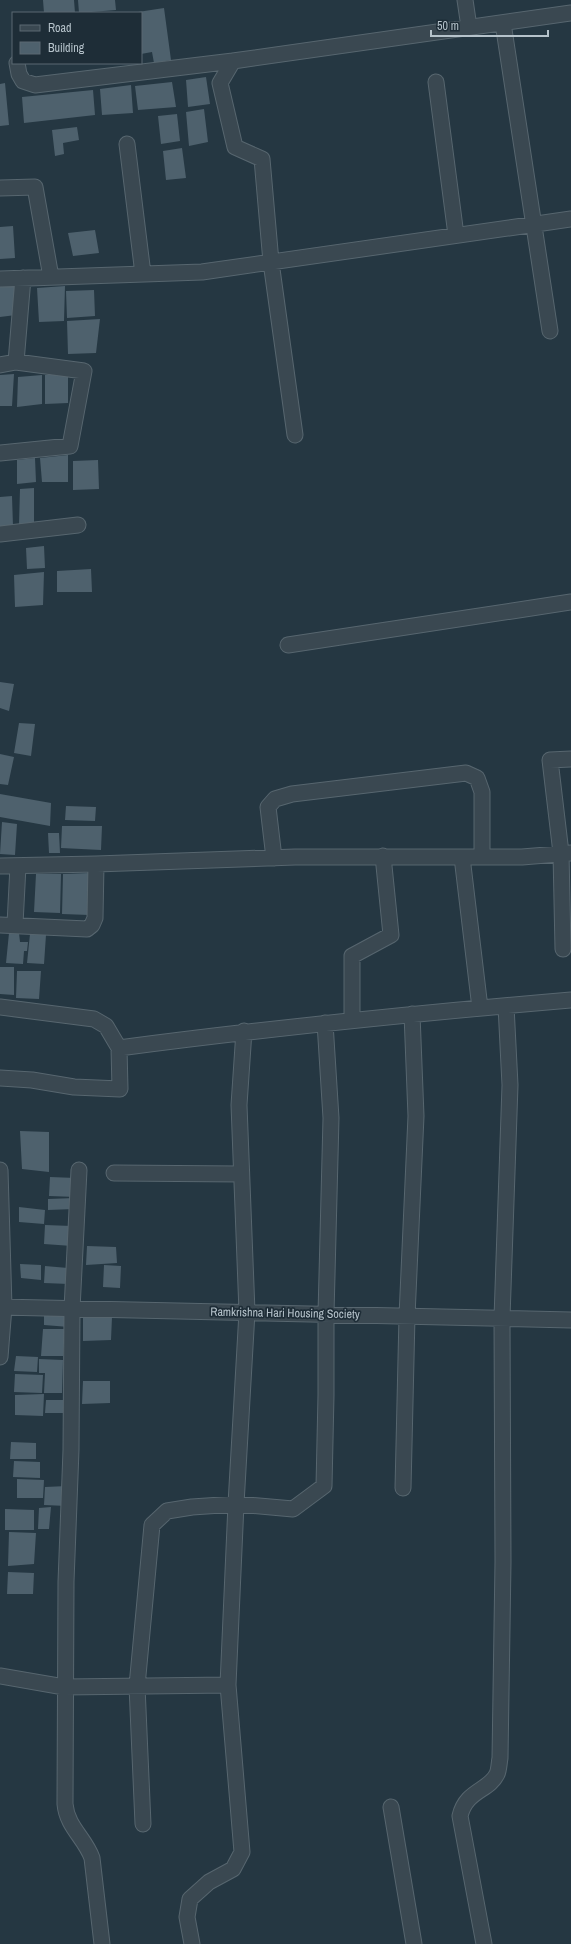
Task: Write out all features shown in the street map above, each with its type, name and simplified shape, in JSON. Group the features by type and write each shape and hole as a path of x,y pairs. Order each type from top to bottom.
{"street":[{"path":"465,0 469,28"},
{"path":"17,64 19,74 23,81 35,85 233,61 571,13"},
{"path":"503,23 550,331"},
{"path":"233,61 220,83 235,147 262,159 271,262 295,435"},
{"path":"436,82 456,235"},
{"path":"127,144 143,274"},
{"path":"0,188 35,187 51,277"},
{"path":"0,279 202,272 571,219"},
{"path":"16,362 23,278"},
{"path":"0,365 16,362 84,371 70,446 0,453"},
{"path":"0,534 78,525"},
{"path":"288,645 571,602"},
{"path":"563,949 566,853 550,760 571,759"},
{"path":"274,858 268,807 275,799 292,794 466,773 477,778 482,792 482,857"},
{"path":"0,866 383,856 522,857 566,853"},
{"path":"352,1020 352,956 392,935 383,856"},
{"path":"462,857 480,1008"},
{"path":"0,925 15,924 68,930 86,929 92,925 95,918 96,864"},
{"path":"15,924 18,866"},
{"path":"119,1048 244,1031 325,1022 571,1000"},
{"path":"484,1944 460,1816 462,1806 467,1800 496,1775 500,1758 503,1562 502,1318 510,1085 506,1006"},
{"path":"0,1007 94,1018 106,1026 119,1048 120,1089 74,1087 32,1080 0,1078"},
{"path":"403,1488 407,1316 416,1116 412,1014"},
{"path":"143,1824 137,1686 152,1525 167,1511 192,1507 236,1504 293,1510 324,1486 326,1314 331,1118 325,1022"},
{"path":"192,1944 187,1917 190,1899 209,1882 233,1869 242,1852 228,1685 236,1504 247,1312 239,1105 244,1031"},
{"path":"0,1170 2,1307 0,1357"},
{"path":"79,1170 72,1309 71,1450 66,1582 64,1687 66,1814 70,1824 90,1851 92,1858 102,1944"},
{"path":"114,1173 242,1174"},
{"name":"Ramkrishna Hari Housing Society","path":"2,1307 571,1320"},
{"path":"0,1676 64,1687 228,1685"},
{"path":"390,1806 414,1944"}],"building":[{"path":"43,0 74,0 75,12 44,12"},
{"path":"78,0 115,0 116,10 79,12"},
{"path":"164,8 171,60 154,63 152,52 142,54 142,12 138,12"},
{"path":"206,77 210,104 188,107 186,80"},
{"path":"172,82 176,107 138,110 135,86"},
{"path":"5,83 9,125 0,126 0,84"},
{"path":"131,85 133,113 102,115 100,89"},
{"path":"93,90 95,115 24,123 22,97"},
{"path":"204,109 208,142 189,146 186,112"},
{"path":"177,114 180,141 161,144 158,116"},
{"path":"77,127 79,140 63,143 64,154 55,156 52,130"},
{"path":"182,148 186,178 166,180 163,151"},
{"path":"13,226 15,258 0,259 0,227"},
{"path":"95,230 99,253 73,256 68,233"},
{"path":"14,284 16,315 0,317 0,285"},
{"path":"65,286 64,321 39,322 37,288"},
{"path":"94,290 95,316 67,318 66,291"},
{"path":"100,319 96,353 68,354 67,321"},
{"path":"68,373 68,403 45,404 45,375"},
{"path":"14,374 12,406 0,406 0,375"},
{"path":"42,375 42,404 17,407 18,377"},
{"path":"68,455 68,482 42,482 40,458"},
{"path":"35,458 36,482 17,484 17,460"},
{"path":"98,460 99,489 73,490 73,461"},
{"path":"34,488 34,524 19,525 20,489"},
{"path":"12,496 13,526 0,528 0,497"},
{"path":"44,546 45,568 27,569 26,548"},
{"path":"91,569 92,592 57,592 57,571"},
{"path":"44,572 43,605 15,607 14,575"},
{"path":"0,682 14,684 9,711 0,708"},
{"path":"19,723 35,724 31,756 14,753"},
{"path":"0,754 14,757 8,785 0,784"},
{"path":"0,794 51,803 50,826 0,817"},
{"path":"66,806 96,807 95,821 65,820"},
{"path":"2,822 17,824 15,855 0,854"},
{"path":"62,826 102,826 101,850 61,848"},
{"path":"48,833 59,833 60,853 49,853"},
{"path":"90,873 89,915 62,914 63,874"},
{"path":"36,874 61,874 60,913 34,912"},
{"path":"9,933 19,933 20,942 28,942 27,951 24,951 23,964 6,963"},
{"path":"30,934 46,935 44,964 27,963"},
{"path":"0,967 14,967 14,995 0,994"},
{"path":"17,971 41,971 39,999 16,998"},
{"path":"20,1131 49,1132 49,1172 22,1169"},
{"path":"50,1177 76,1178 76,1197 49,1196"},
{"path":"75,1198 74,1209 48,1210 48,1199"},
{"path":"19,1207 45,1210 44,1224 19,1222"},
{"path":"45,1225 72,1226 72,1246 44,1244"},
{"path":"87,1246 116,1247 117,1263 86,1265"},
{"path":"20,1264 41,1265 41,1280 21,1278"},
{"path":"104,1265 121,1266 120,1288 103,1287"},
{"path":"45,1266 68,1268 69,1284 44,1283"},
{"path":"44,1312 70,1313 69,1327 44,1325"},
{"path":"83,1317 112,1317 111,1340 83,1341"},
{"path":"43,1329 65,1329 63,1356 41,1356"},
{"path":"16,1356 38,1357 37,1372 14,1371"},
{"path":"39,1359 63,1360 62,1393 44,1393 45,1373 39,1373"},
{"path":"15,1374 43,1375 42,1393 14,1392"},
{"path":"83,1381 110,1381 110,1403 82,1404"},
{"path":"44,1394 43,1416 15,1415 15,1395"},
{"path":"46,1400 69,1400 68,1413 45,1413"},
{"path":"11,1442 36,1443 36,1459 10,1459"},
{"path":"14,1461 40,1462 40,1478 13,1477"},
{"path":"17,1479 44,1480 43,1498 17,1498"},
{"path":"67,1486 67,1506 44,1505 45,1487"},
{"path":"51,1507 49,1529 38,1529 39,1508"},
{"path":"5,1509 34,1510 34,1530 5,1530"},
{"path":"9,1532 36,1533 34,1564 8,1566"},
{"path":"8,1572 34,1573 33,1594 7,1594"}]}
